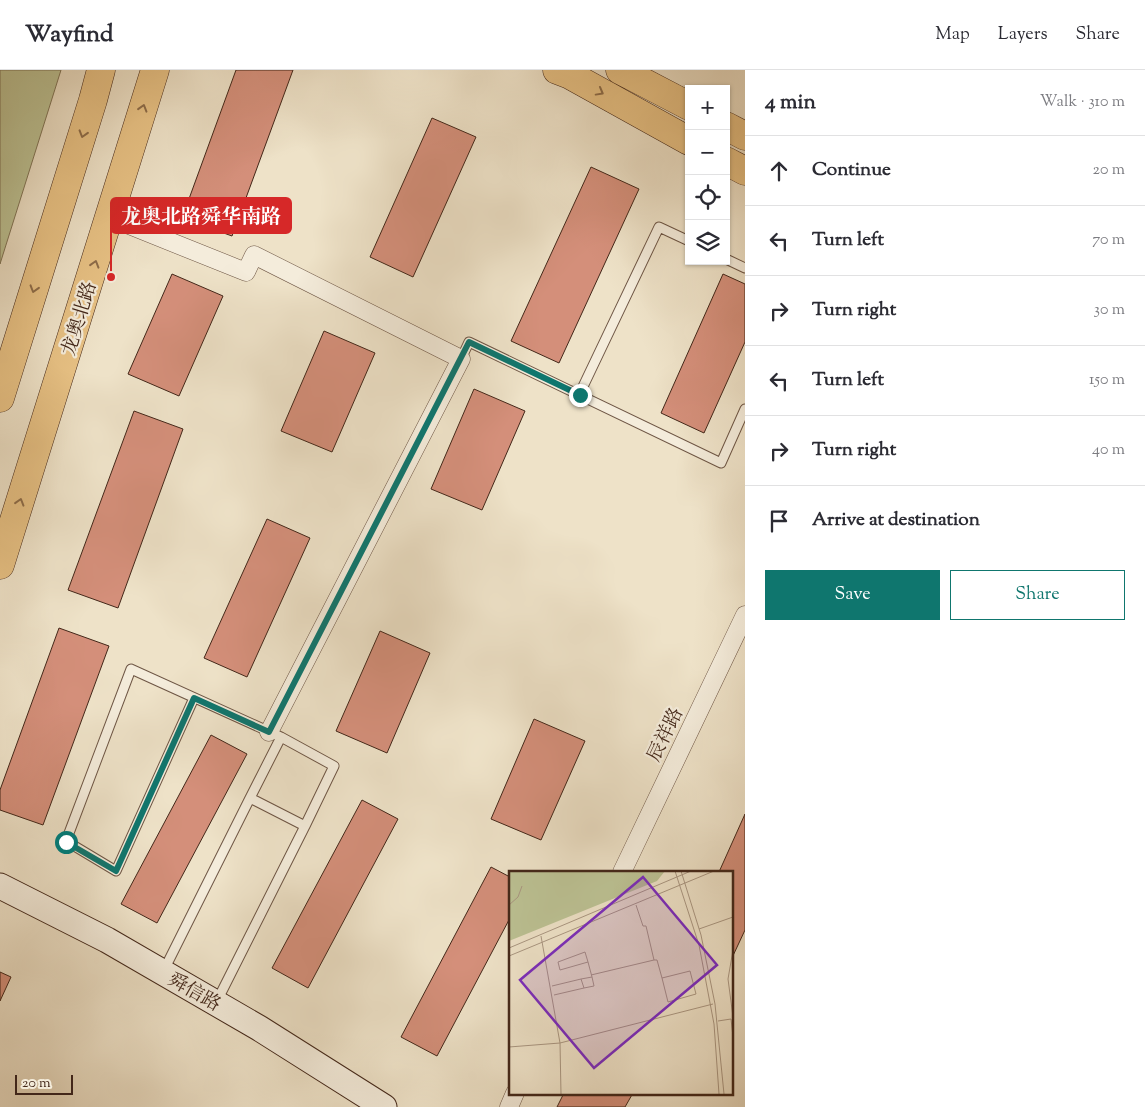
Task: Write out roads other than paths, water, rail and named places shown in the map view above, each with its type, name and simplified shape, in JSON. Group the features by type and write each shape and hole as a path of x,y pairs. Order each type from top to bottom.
{"main road":[{"path":"0,398 101,70"},
{"name":"龙奥北路","path":"0,565 155,70"},
{"path":"557,70 685,138"},
{"path":"620,70 685,104"},
{"path":"730,128 745,136"},
{"path":"730,163 745,172"}],"street":[{"path":"109,217 246,272 254,255 461,358 275,735"},
{"name":"辰祥路","path":"622,871 745,615"},
{"name":"舜信路","path":"0,886 107,940 259,1028 384,1107"},
{"path":"508,1107 514,1094"}],"lane":[{"path":"580,395 659,227 685,239"},
{"path":"730,261 745,268"},
{"path":"461,358 469,342 721,463 745,410"},
{"path":"194,698 116,871 66,842 131,669 275,735 334,766 216,1003"},
{"path":"163,973 250,798 275,735"},
{"path":"250,798 305,826"}],"place":[{"name":"龙奥北路舜华南路","path":"111,277"}]}
